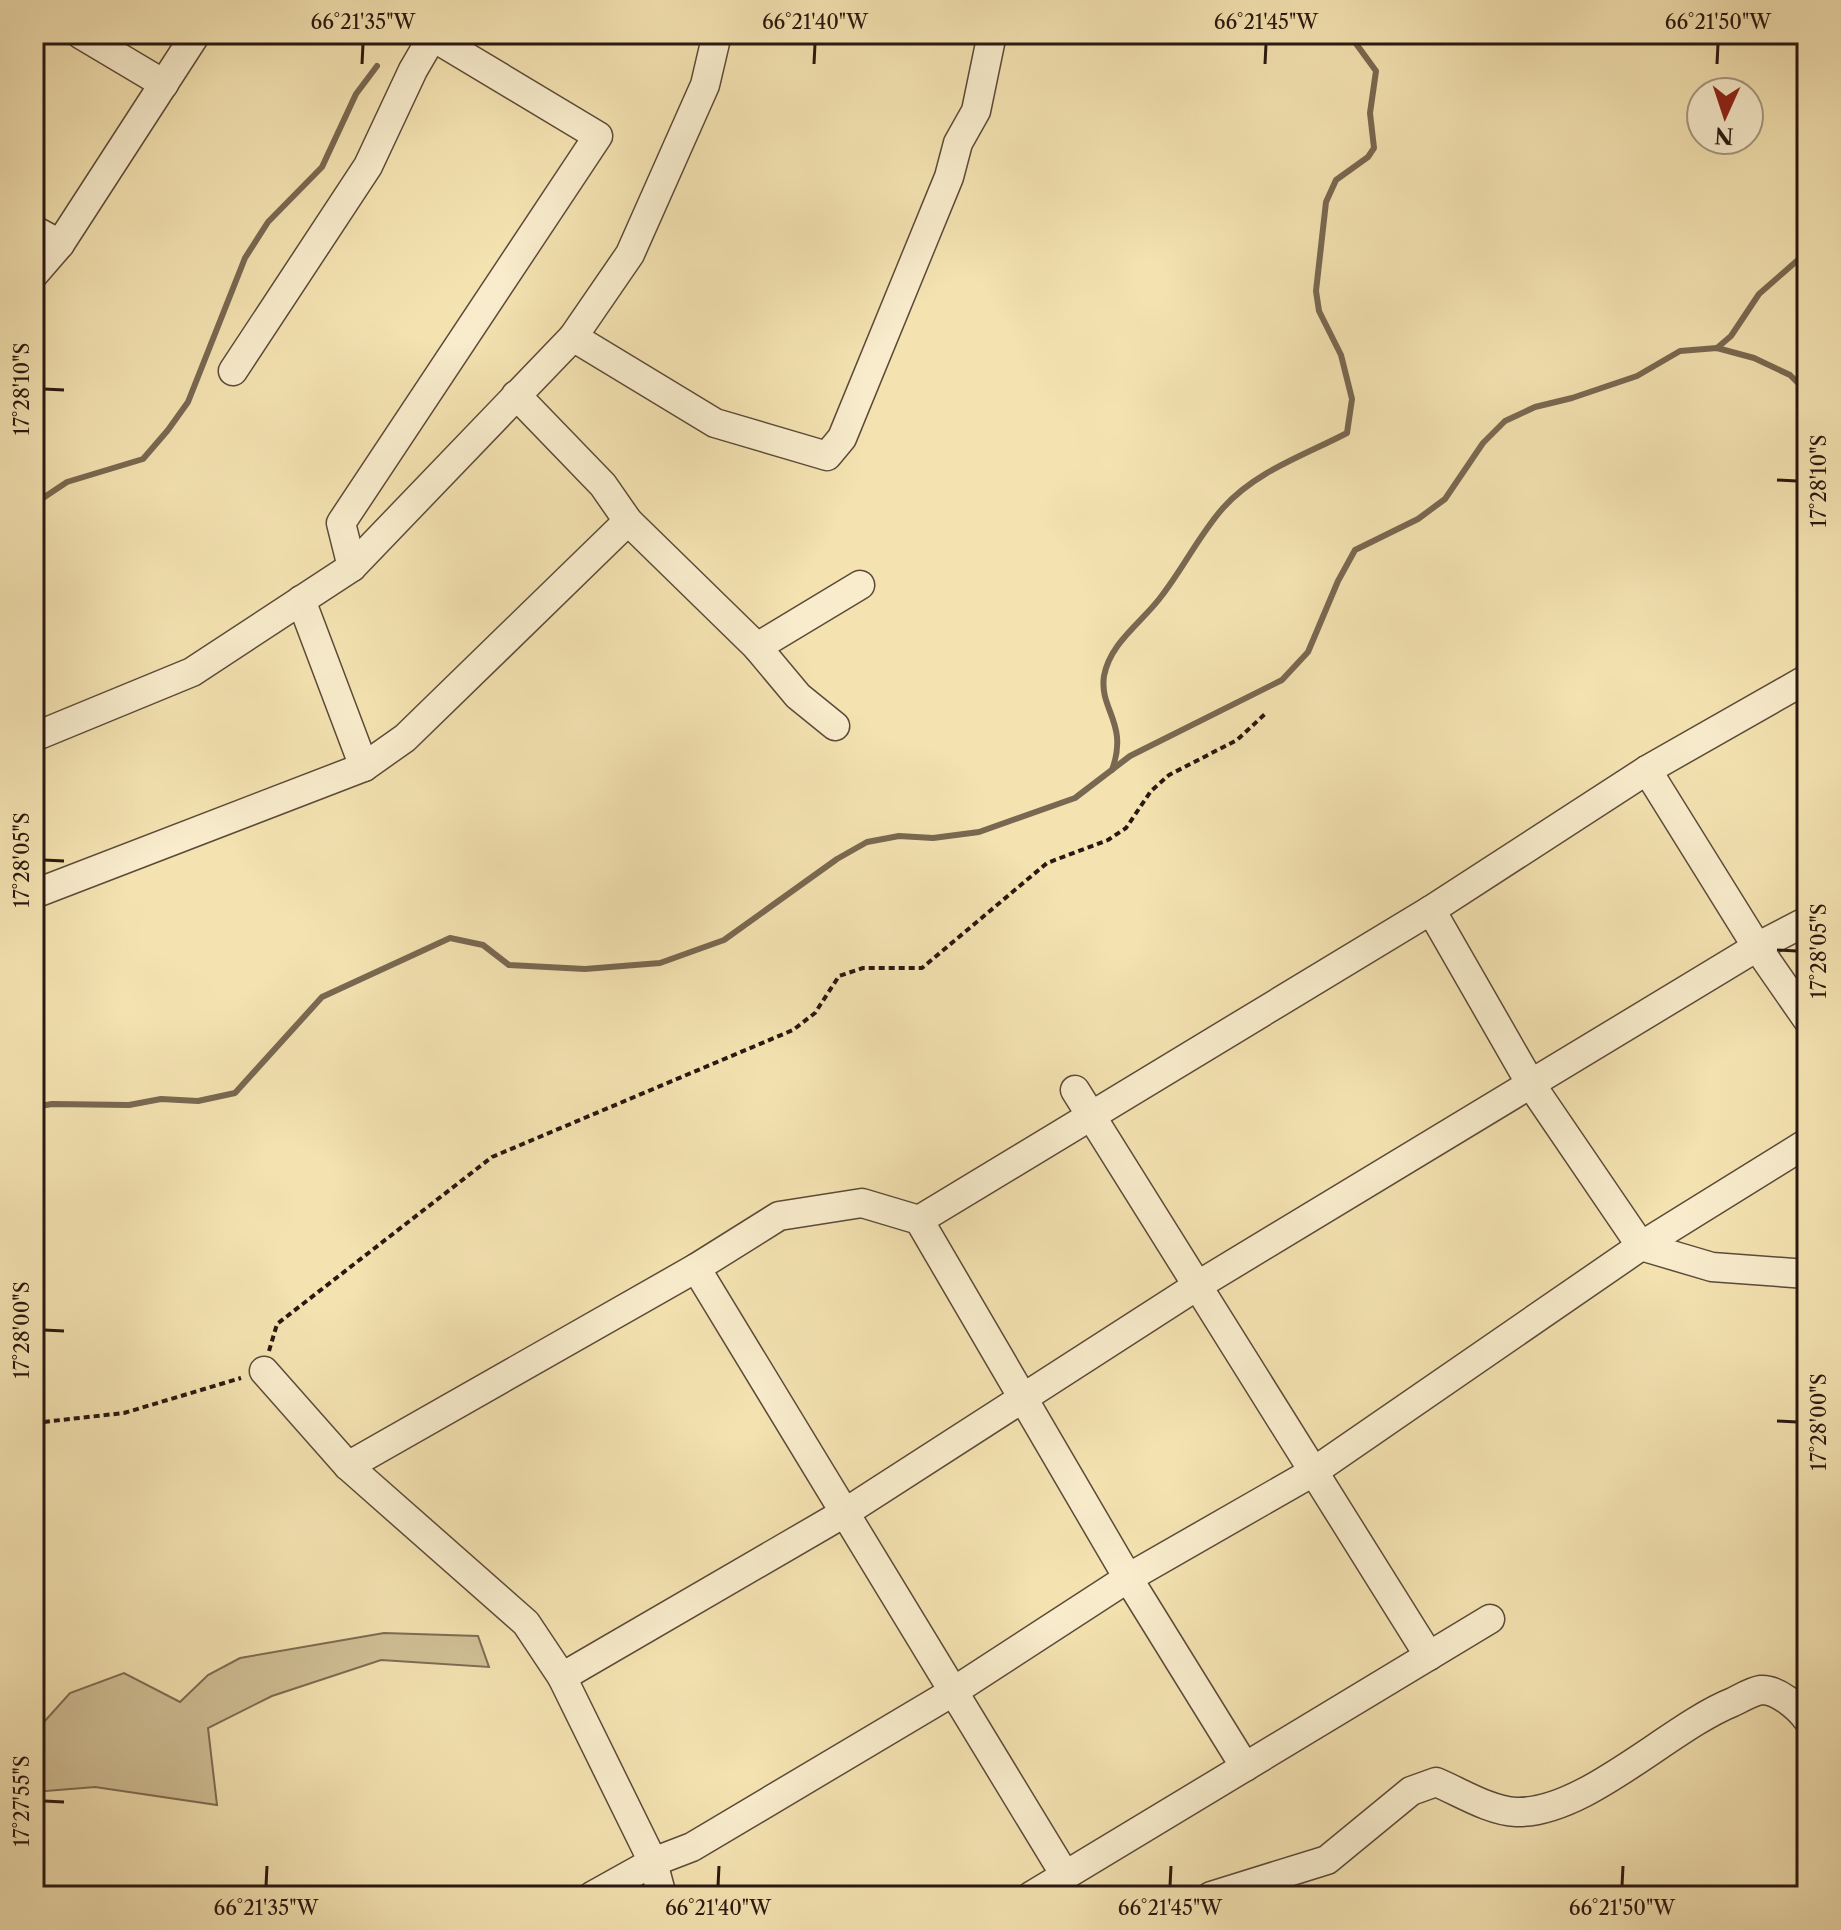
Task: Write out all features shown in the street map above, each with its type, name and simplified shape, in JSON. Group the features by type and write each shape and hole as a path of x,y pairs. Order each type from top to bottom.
{"street":[{"path":"80,34 164,84"},
{"path":"34,274 60,244 196,34"},
{"path":"34,737 192,672 352,567 573,337 630,254 705,85 717,34"},
{"path":"573,337 715,423 827,456 842,438 949,177 958,143 976,111 992,34"},
{"path":"233,371 368,166 432,35 598,136 341,523 352,567"},
{"path":"34,230 60,244"},
{"path":"516,395 603,485 628,521 757,647 798,696 835,726"},
{"path":"34,894 364,767 405,738 628,521"},
{"path":"757,647 860,585"},
{"path":"301,600 364,767"},
{"path":"919,1220 1431,910 1647,770 1807,679"},
{"path":"1647,770 1757,947 1807,1019"},
{"path":"1431,910 1532,1086 1641,1246 1712,1267 1807,1274"},
{"path":"562,1677 846,1512 1200,1284 1532,1086 1757,947 1807,921"},
{"path":"1075,1090 1200,1284 1429,1656"},
{"path":"592,1896 653,1862 692,1847 951,1693 1128,1578 1313,1472 1641,1246 1807,1143"},
{"path":"348,1466 696,1268 779,1216 862,1203 919,1220 1128,1578 1245,1767"},
{"path":"696,1268 846,1512 951,1693 1065,1875"},
{"path":"264,1371 348,1466 526,1623 562,1677 653,1862 662,1896"},
{"path":"1031,1896 1490,1619"},
{"path":"1211,1896 1327,1860 1411,1791 1436,1782 1502,1810 1518,1812 1557,1804 1628,1768 1705,1713 1762,1690 1777,1694 1807,1719"}],"path":[{"path":"34,1423 124,1413 264,1371 277,1324 492,1157 793,1030 815,1013 839,976 863,968 922,968 1047,863 1108,840 1126,828 1151,791 1169,775 1237,740 1265,714"}],"shaded area":[{"path":"384,1633 478,1636 489,1667 381,1660 272,1696 208,1728 217,1805 95,1787 34,1792 34,1733 70,1693 124,1673 180,1702 208,1675 240,1658"}],"waterway":[{"path":"1112,770 1117,740 1106,698 1104,676 1119,643 1160,598 1214,518 1236,495 1282,465 1347,433 1352,399 1341,355 1319,311 1316,291 1326,202 1336,180 1368,157 1374,148 1370,113 1376,71 1349,34"},
{"path":"34,504 67,482 143,459 168,430 188,402 245,258 268,222 322,167 356,94 377,66"},
{"path":"1717,348 1731,336 1759,294 1807,252"},
{"path":"34,1107 52,1104 129,1105 161,1099 198,1101 235,1093 322,997 450,938 483,945 509,965 585,969 660,963 724,940 837,859 867,842 899,836 933,838 979,832 1075,798 1130,756 1282,680 1308,652 1338,581 1355,550 1418,519 1445,499 1483,443 1505,421 1535,407 1637,376 1680,351 1717,348 1754,358 1790,375 1807,392"}]}
